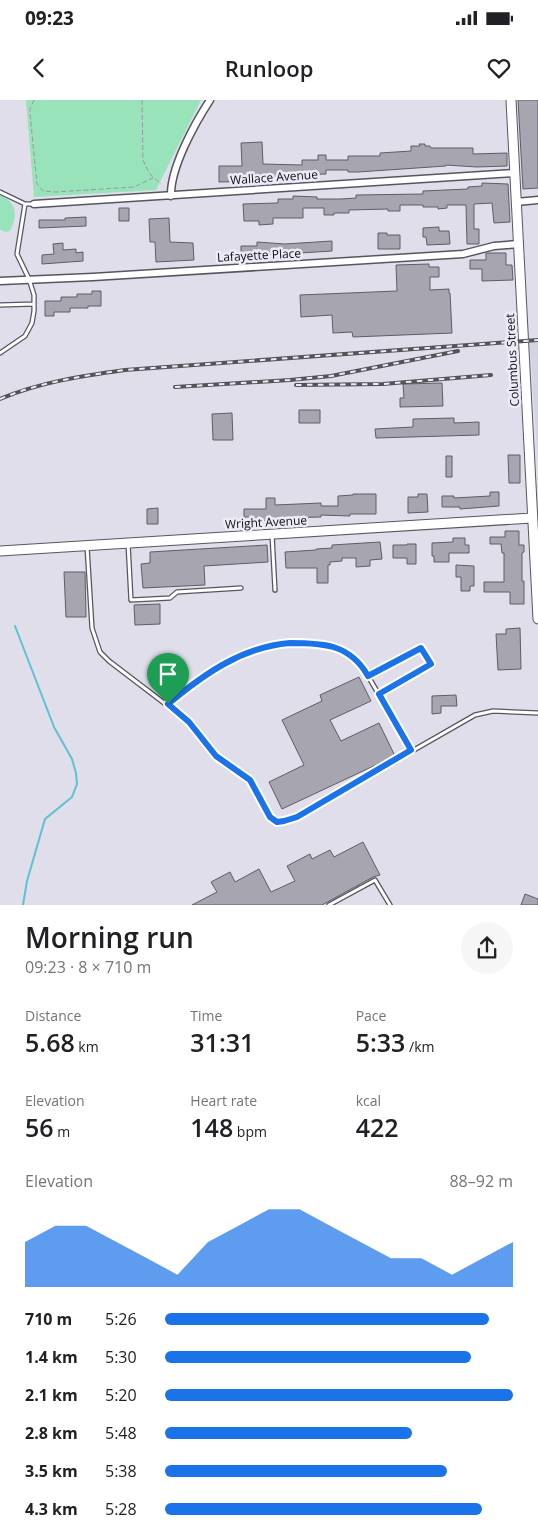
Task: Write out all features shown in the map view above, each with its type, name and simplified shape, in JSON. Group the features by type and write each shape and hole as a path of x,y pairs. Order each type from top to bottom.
{"street":[{"path":"171,196 175,170 198,120 210,100"},
{"name":"Columbus Street","path":"511,100 538,619"},
{"name":"Wallace Avenue","path":"34,204 515,173"},
{"path":"516,202 538,200"},
{"name":"Lafayette Place","path":"0,281 463,254 494,246 518,244"},
{"name":"Wright Avenue","path":"0,551 532,518"}],"lane":[{"path":"0,192 25,204 34,204"},
{"path":"0,353 25,336 32,323 34,295 29,279 17,254 25,204"},
{"path":"0,305 34,304"},
{"path":"272,534 275,590"},
{"path":"128,542 132,600 170,598 176,592 241,588"},
{"path":"87,545 92,628 100,652 168,704 189,722 216,756 250,780 264,808 270,817 277,822 297,817 475,715 493,711 538,713"},
{"path":"168,704 193,683 231,659 261,648 274,645 312,643 334,647 356,659 379,694 411,750"},
{"path":"368,676 421,648 431,664 379,694"},
{"path":"329,905 375,880 390,905"},
{"path":"338,900 340,905"}],"path":[{"path":"34,100 30,114 38,184 43,191 56,192 134,187 153,178"},
{"path":"142,100 143,160 153,178 161,184"}],"shaded area":[{"path":"538,341 538,466 530,342"}],"green space":[{"path":"26,100 201,100 156,190 34,197"},
{"path":"0,195 6,198 13,206 15,215 10,231 6,232 0,230"}],"building":[{"path":"518,100 538,100 538,188 523,189"},
{"path":"262,142 263,164 302,165 302,160 318,160 318,155 326,155 326,160 348,160 348,156 380,156 380,153 411,151 411,146 425,144 425,146 430,146 431,148 473,148 473,154 507,153 507,166 446,165 358,172 326,170 326,174 264,177 264,181 219,182 219,166 242,166 241,143"},
{"path":"482,183 508,184 510,222 494,223 492,203 474,204 474,229 479,229 479,244 467,244 466,205 447,205 447,208 438,209 438,207 423,207 423,205 400,205 400,211 388,211 388,209 349,210 349,213 334,213 334,215 324,215 324,208 303,208 303,218 273,218 273,224 259,225 259,221 244,221 243,204 278,203 278,199 293,199 293,196 341,199 356,198 356,195 423,194 423,191 468,189 468,187 482,186"},
{"path":"119,208 129,208 129,221 119,221"},
{"path":"86,217 86,226 39,228 39,220 65,220 65,218"},
{"path":"169,218 170,242 193,243 194,260 156,262 155,242 150,242 149,219"},
{"path":"439,227 439,231 449,231 450,244 427,245 426,237 423,237 423,228"},
{"path":"378,233 400,235 400,249 378,249"},
{"path":"332,241 332,251 269,256 241,256 241,246 257,246 257,242 285,244"},
{"path":"63,243 63,250 76,249 76,253 83,252 83,261 42,264 42,255 54,254 53,244"},
{"path":"486,253 506,253 506,265 512,265 513,280 482,281 482,269 470,269 470,260 486,260"},
{"path":"429,264 429,267 439,267 439,277 430,277 430,290 449,289 452,333 353,337 352,332 333,333 332,315 301,317 300,295 397,291 396,265"},
{"path":"92,291 101,291 101,306 70,308 70,312 54,312 54,316 45,316 45,301 61,301 61,297 77,297 77,294 92,294"},
{"path":"442,383 443,406 400,407 400,398 404,398 403,384"},
{"path":"299,410 320,410 320,423 299,423"},
{"path":"232,413 233,440 213,440 212,414"},
{"path":"454,418 454,423 479,422 479,435 376,438 375,429 413,427 413,419"},
{"path":"508,455 520,455 520,483 509,483"},
{"path":"446,456 452,456 452,477 446,477"},
{"path":"490,492 499,492 499,506 460,509 460,507 442,507 442,496 454,496 454,498 490,496"},
{"path":"376,494 376,514 276,518 276,521 254,521 254,517 244,517 244,509 266,509 266,498 275,498 275,505 321,503 321,506 338,506 338,496"},
{"path":"418,494 427,494 428,512 408,513 408,497 418,497"},
{"path":"158,508 158,524 147,524 147,509"},
{"path":"505,531 519,531 519,545 524,545 524,552 522,553 522,581 524,581 524,604 510,604 510,592 484,592 484,582 504,582 504,553 502,553 501,544 490,544 490,537 505,537"},
{"path":"453,538 465,538 465,545 469,545 469,553 449,553 449,562 434,562 432,543 453,542"},
{"path":"380,542 382,559 370,560 370,566 356,567 356,558 342,558 342,561 330,562 330,565 328,565 328,583 317,583 317,568 286,568 285,552 332,548 332,545"},
{"path":"416,544 416,564 407,564 407,558 393,558 393,545"},
{"path":"267,545 268,562 204,566 205,585 143,588 141,564 150,563 150,552"},
{"path":"456,565 474,566 474,586 470,586 470,591 461,591 461,577 456,577"},
{"path":"64,572 85,572 86,617 66,617"},
{"path":"160,604 160,624 135,625 134,605"},
{"path":"520,628 521,669 498,670 496,634 506,634 506,629"},
{"path":"359,677 371,701 330,720 341,741 379,723 395,756 282,809 269,782 304,765 282,720 322,701 320,695"},
{"path":"456,695 457,706 441,706 441,713 432,714 432,696"},
{"path":"363,842 380,875 322,905 192,905 217,892 211,882 230,872 235,882 259,869 271,892 295,881 287,866 310,854 312,859 330,850 334,857"},
{"path":"525,894 538,899 538,905 521,905"}],"waterway":[{"path":"15,626 54,727 72,759 77,784 72,797 45,819 27,881 23,905"}],"railway":[{"path":"0,399 46,384 125,370 538,340"},
{"path":"175,387 331,376 458,351"},
{"path":"296,385 383,384 491,375"}],"route":[{"path":"312,643 334,647 356,659 368,676 421,648 431,664 379,694 411,750 297,817 284,821 277,822 270,817 250,780 236,768 216,756 189,722 168,704 193,683 231,659 274,645 312,643"}]}
